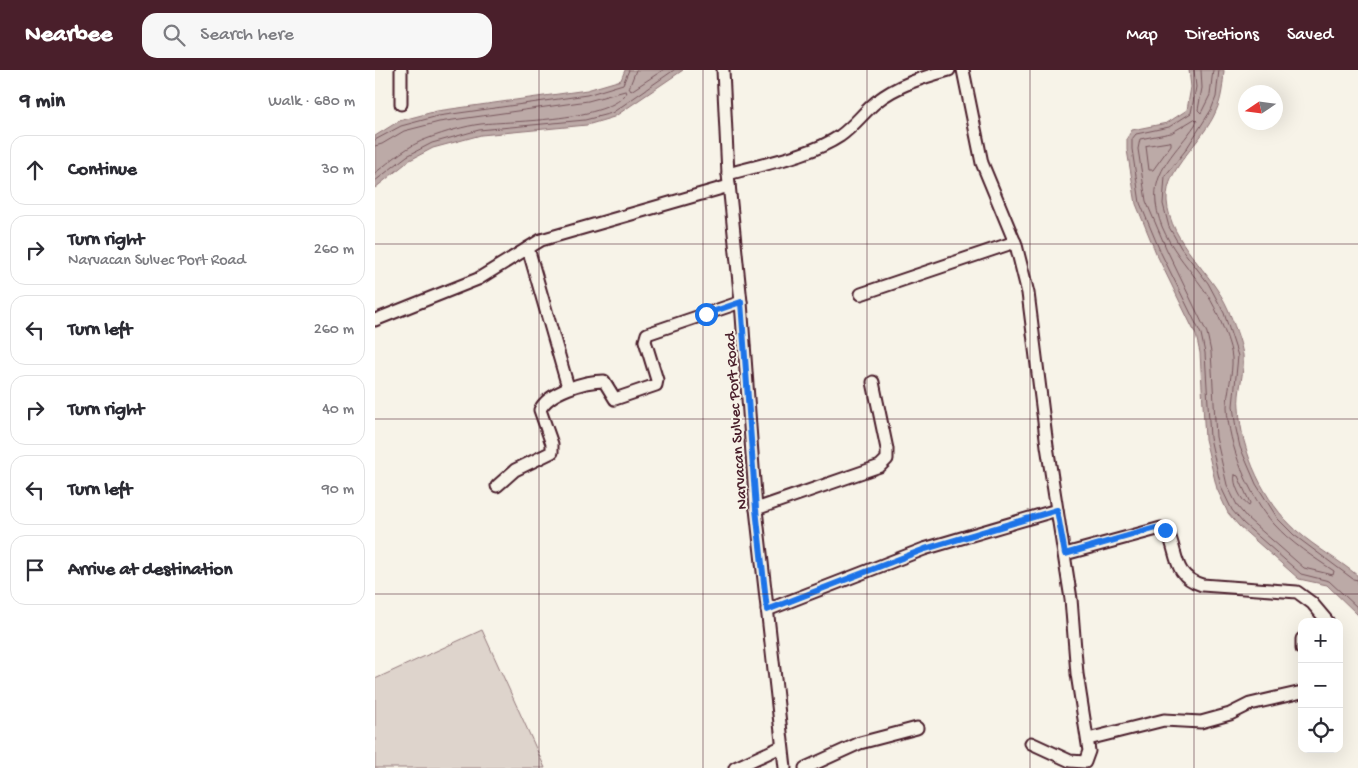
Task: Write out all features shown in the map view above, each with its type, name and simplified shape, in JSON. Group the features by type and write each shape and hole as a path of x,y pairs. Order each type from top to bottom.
{"street":[{"path":"401,70 401,104"},
{"name":"Narvacan Sulvec Port Road","path":"723,70 728,174 741,302 756,509 781,747 785,768"},
{"path":"728,174 790,157 823,144 839,136 886,94 922,78 949,70"},
{"path":"963,70 983,163 1015,242 1028,293 1057,510 1065,554 1077,674 1089,751 1087,758 1081,763 1057,756 1031,743"},
{"path":"375,320 478,279 528,248 556,234 729,186"},
{"path":"861,294 1015,242"},
{"path":"528,248 568,387"},
{"path":"497,486 515,470 552,452 552,444 540,410 541,406 568,387 603,381 613,398 618,399 656,385 657,380 645,341 647,334 741,302"},
{"path":"756,509 881,466 887,459 887,448 873,382"},
{"path":"767,610 925,549 1057,510"},
{"path":"1065,554 1161,528 1168,532 1181,572 1192,582 1201,585 1297,592 1312,603 1325,618"},
{"path":"1087,738 1165,720 1201,722 1231,714 1250,704 1298,693"},
{"path":"805,768 860,743 917,728"},
{"path":"735,768 781,747"}],"shaded area":[{"path":"482,630 545,768 375,768 375,679"}],"water":[{"path":"625,70 683,70 614,117 587,125 481,135 433,148 410,160 375,188 375,136 399,121 437,111 587,90 621,80"},
{"path":"1189,70 1224,70 1223,86 1218,106 1210,123 1172,177 1167,201 1170,216 1183,244 1221,295 1239,338 1243,355 1239,395 1241,425 1244,442 1256,475 1274,506 1297,531 1358,576 1358,615 1327,585 1299,579 1239,526 1228,513 1217,489 1205,439 1200,353 1196,335 1156,253 1136,204 1127,150 1127,138 1132,130 1167,123 1187,110 1191,87"}],"route":[{"path":"706,314 741,302 756,509 767,610 925,549 1057,510 1065,554 1156,528 1165,530"}]}
